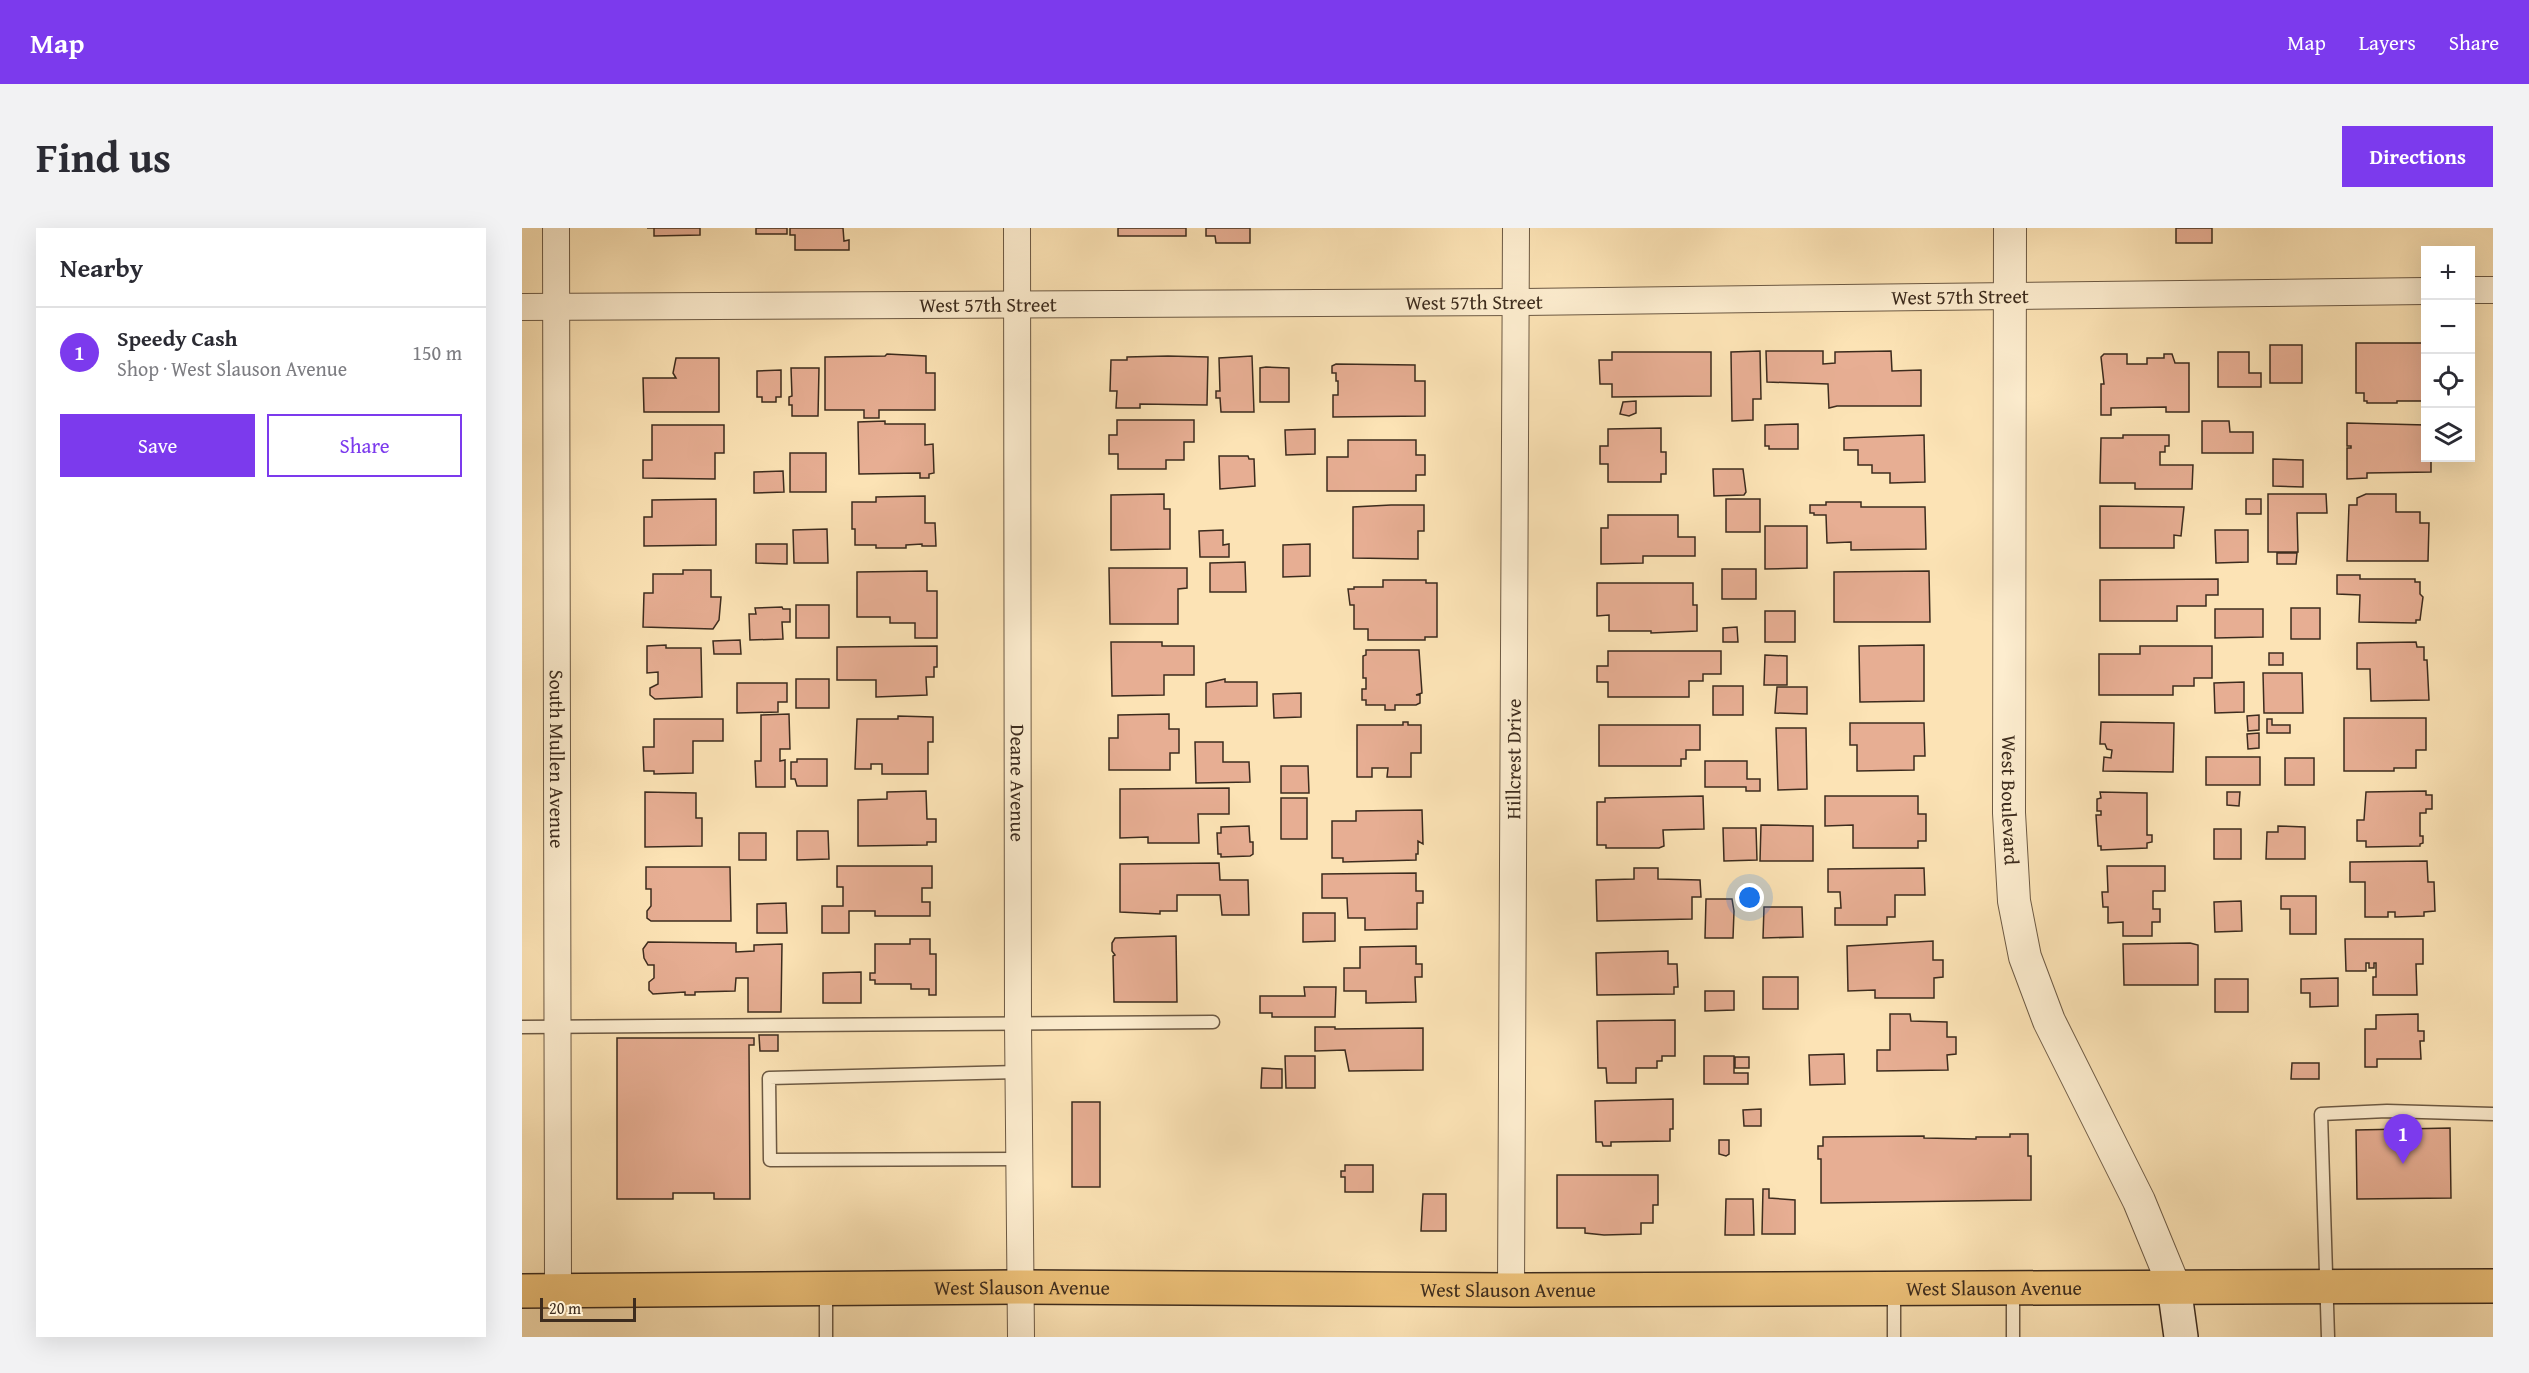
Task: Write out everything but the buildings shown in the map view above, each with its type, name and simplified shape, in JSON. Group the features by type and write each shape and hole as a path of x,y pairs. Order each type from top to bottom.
{"main road":[{"name":"West Boulevard","path":"2174,1286 2181,1337"},
{"name":"West Slauson Avenue","path":"522,1291 826,1287 1511,1290 2493,1286"}],"street":[{"name":"South Mullen Avenue","path":"556,228 558,1290"},
{"name":"Deane Avenue","path":"1017,228 1018,1023 1021,1337"},
{"name":"Hillcrest Drive","path":"1511,1290 1516,228"},
{"name":"West Boulevard","path":"2010,228 2009,813 2014,901 2025,957 2049,1021 2139,1201 2174,1286"},
{"path":"2475,290 2493,290"},
{"name":"West 57th Street","path":"522,307 1516,302 2421,291"}],"lane":[{"path":"522,1027 1213,1022"},
{"path":"1019,1072 769,1078 770,1160 1020,1158"},
{"path":"2328,1337 2321,1114 2387,1111 2493,1114"},
{"path":"826,1287 826,1337"},
{"path":"2013,1288 2013,1337"},
{"path":"1894,1289 1894,1337"}],"place":[{"name":"Speedy Cash","path":"2403,1164"}]}
